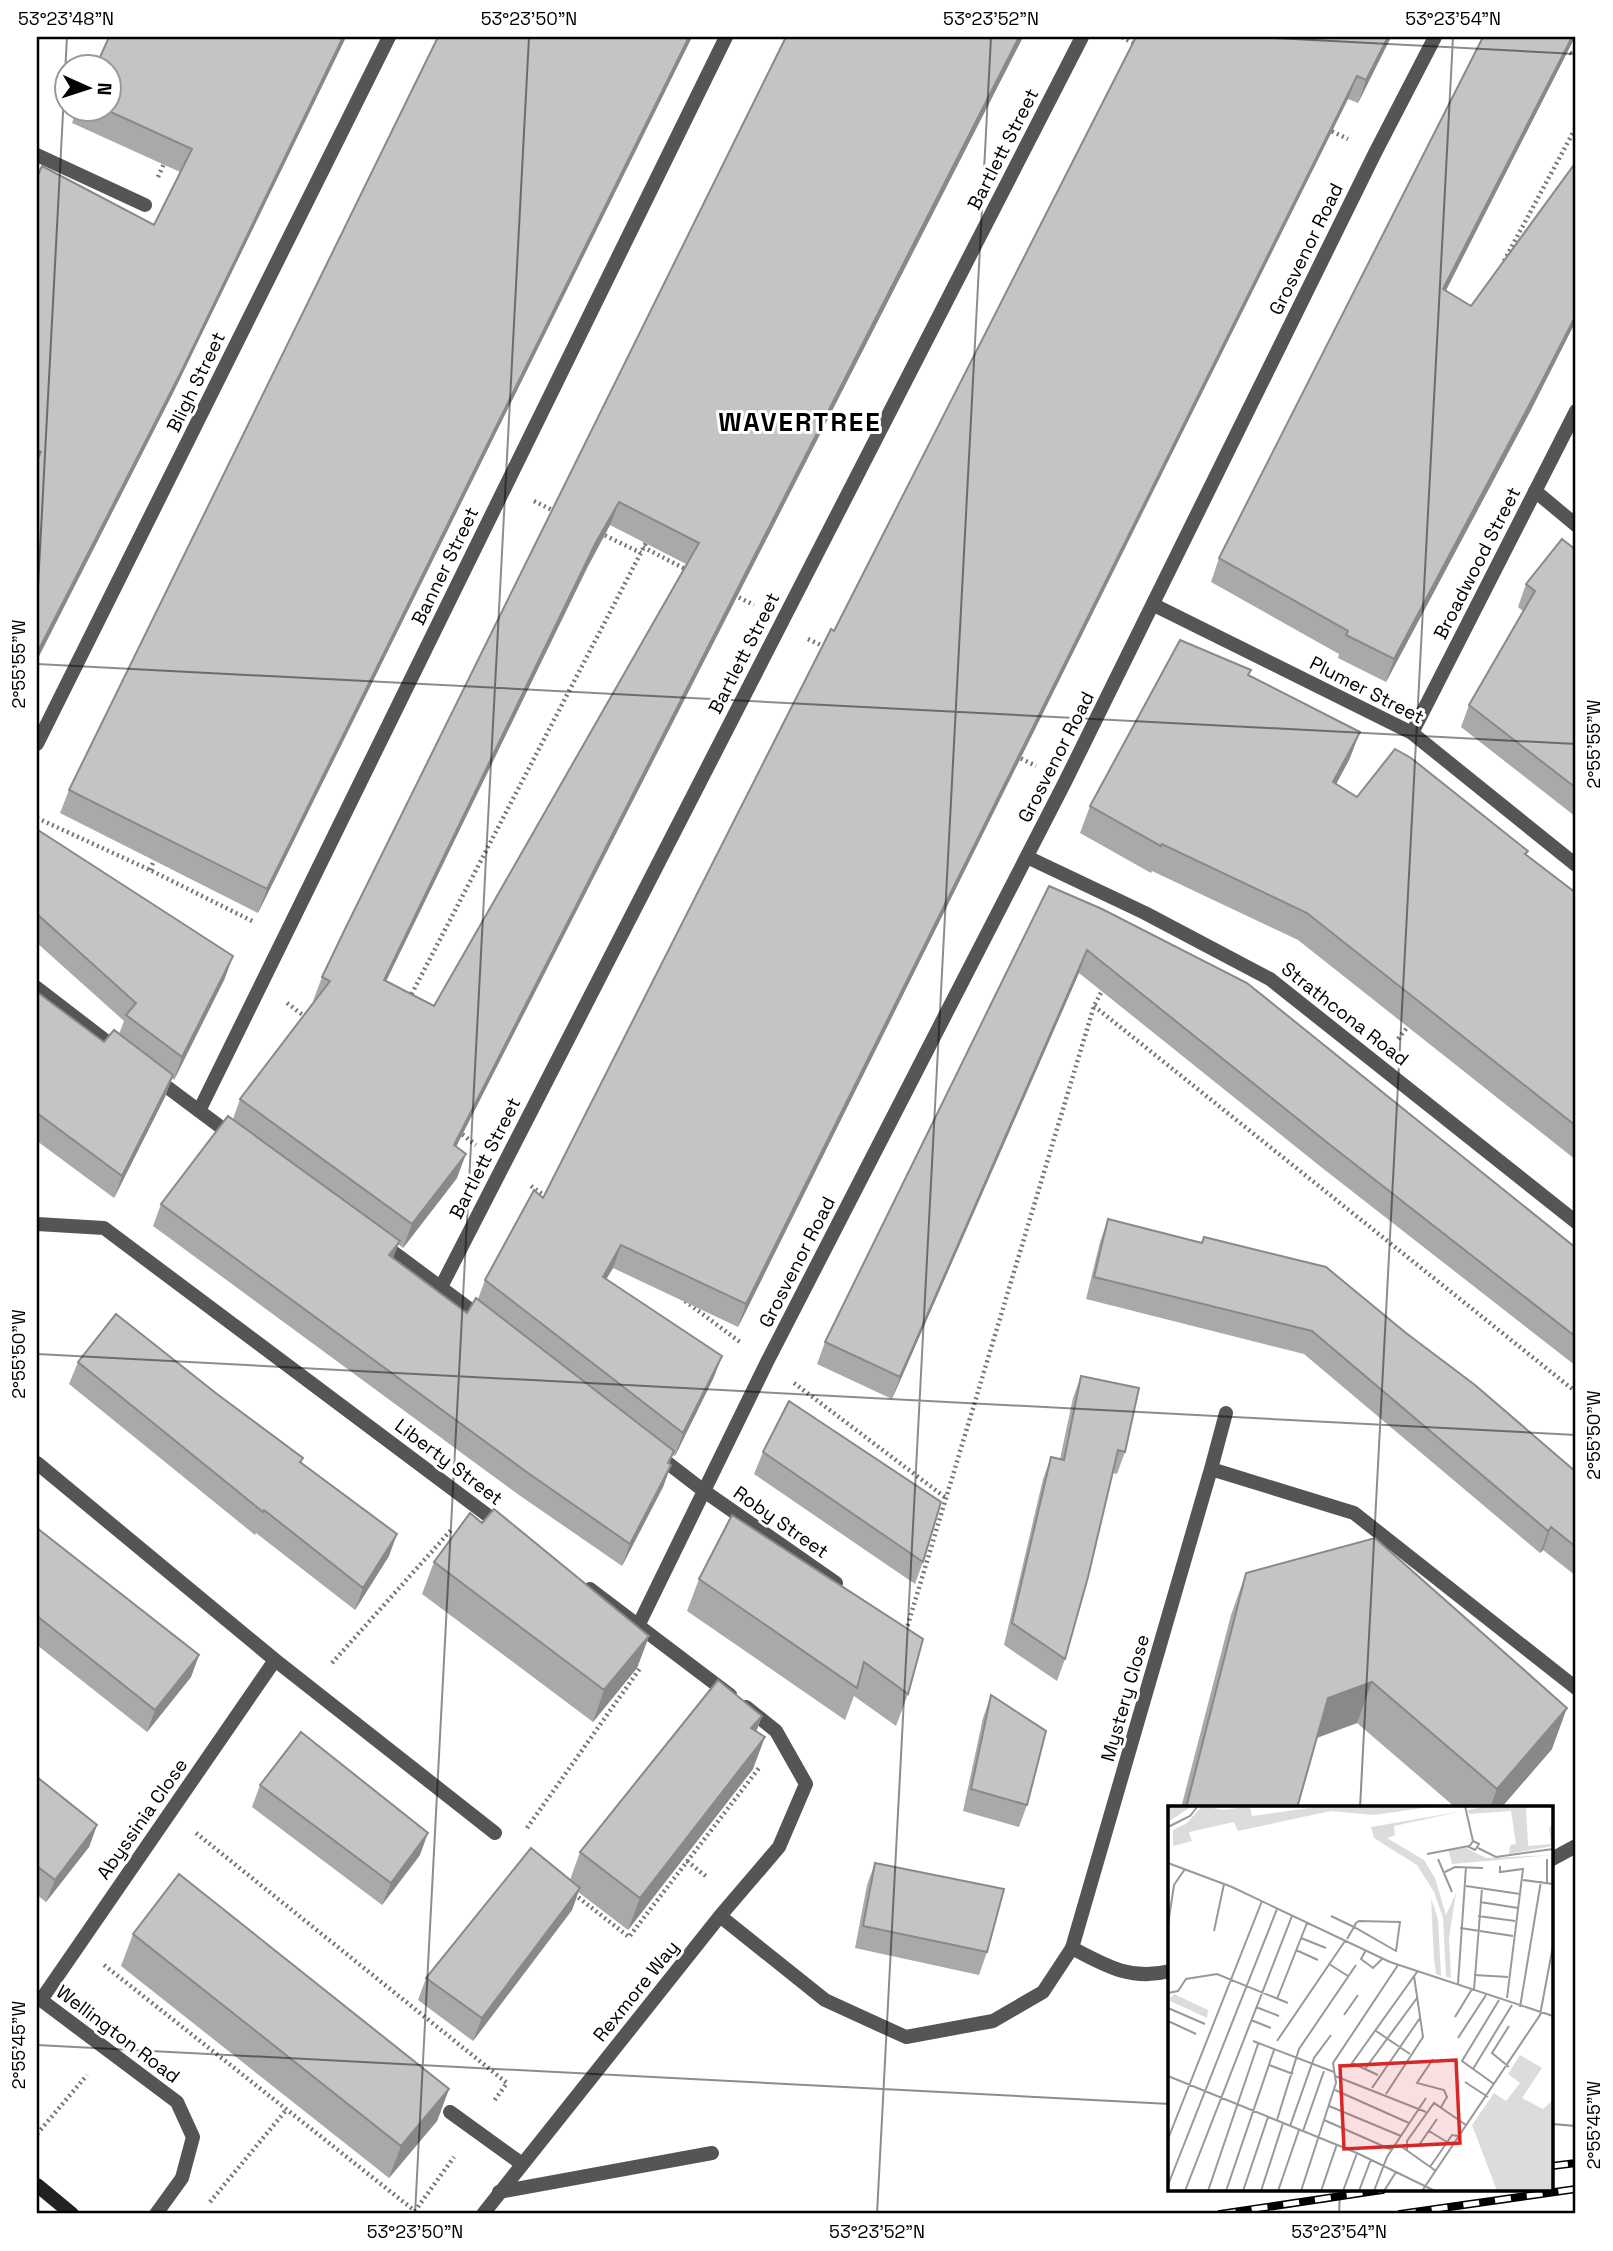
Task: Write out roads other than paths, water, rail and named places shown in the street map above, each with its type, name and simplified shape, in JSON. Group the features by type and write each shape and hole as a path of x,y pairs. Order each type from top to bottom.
{"main road":[{"path":"37,2185 72,2214"}],"street":[{"name":"Bligh Street","path":"37,744 389,37"},
{"name":"Banner Street","path":"199,1111 726,37"},
{"name":"Bartlett Street","path":"442,1287 1082,37"},
{"name":"Grosvenor Road","path":"639,1624 767,1362 1154,605 1374,153 1434,37"},
{"path":"37,155 145,205"},
{"name":"Broadwood Street","path":"1412,733 1576,411"},
{"path":"1535,491 1576,525"},
{"name":"Plumer Street","path":"1154,605 1412,733 1576,865"},
{"name":"Strathcona Road","path":"1027,857 1145,913 1270,979 1576,1222"},
{"path":"37,988 243,1143"},
{"name":"Liberty Street","path":"37,1224 104,1228 518,1536"},
{"path":"364,1231 496,1330"},
{"name":"Mystery Close","path":"720,1916 825,2000 906,2036 993,2021 1043,1992 1072,1948 1226,1413"},
{"name":"Roby Street","path":"649,1448 704,1491 850,1593"},
{"path":"37,1463 275,1660 495,1833"},
{"path":"1211,1469 1354,1513 1576,1688"},
{"path":"573,1576 639,1624"},
{"name":"Rexmore Way","path":"483,2214 720,1916 779,1847 806,1784 776,1731 639,1624"},
{"name":"Abyssinia Close","path":"39,1998 275,1660"},
{"path":"1554,1857 1576,1846"},
{"path":"1072,1948 1114,1970 1154,1975 1168,1972"},
{"name":"Wellington Road","path":"39,1998 177,2102 193,2137 182,2178 156,2214"},
{"path":"450,2112 522,2164"},
{"path":"499,2192 712,2153"}],"railway":[{"path":"1554,2166 1576,2163"},
{"path":"1400,2214 1576,2189"},
{"path":"1220,2214 1368,2192"}],"district":[{"name":"WAVERTREE","path":"800,422"}]}
